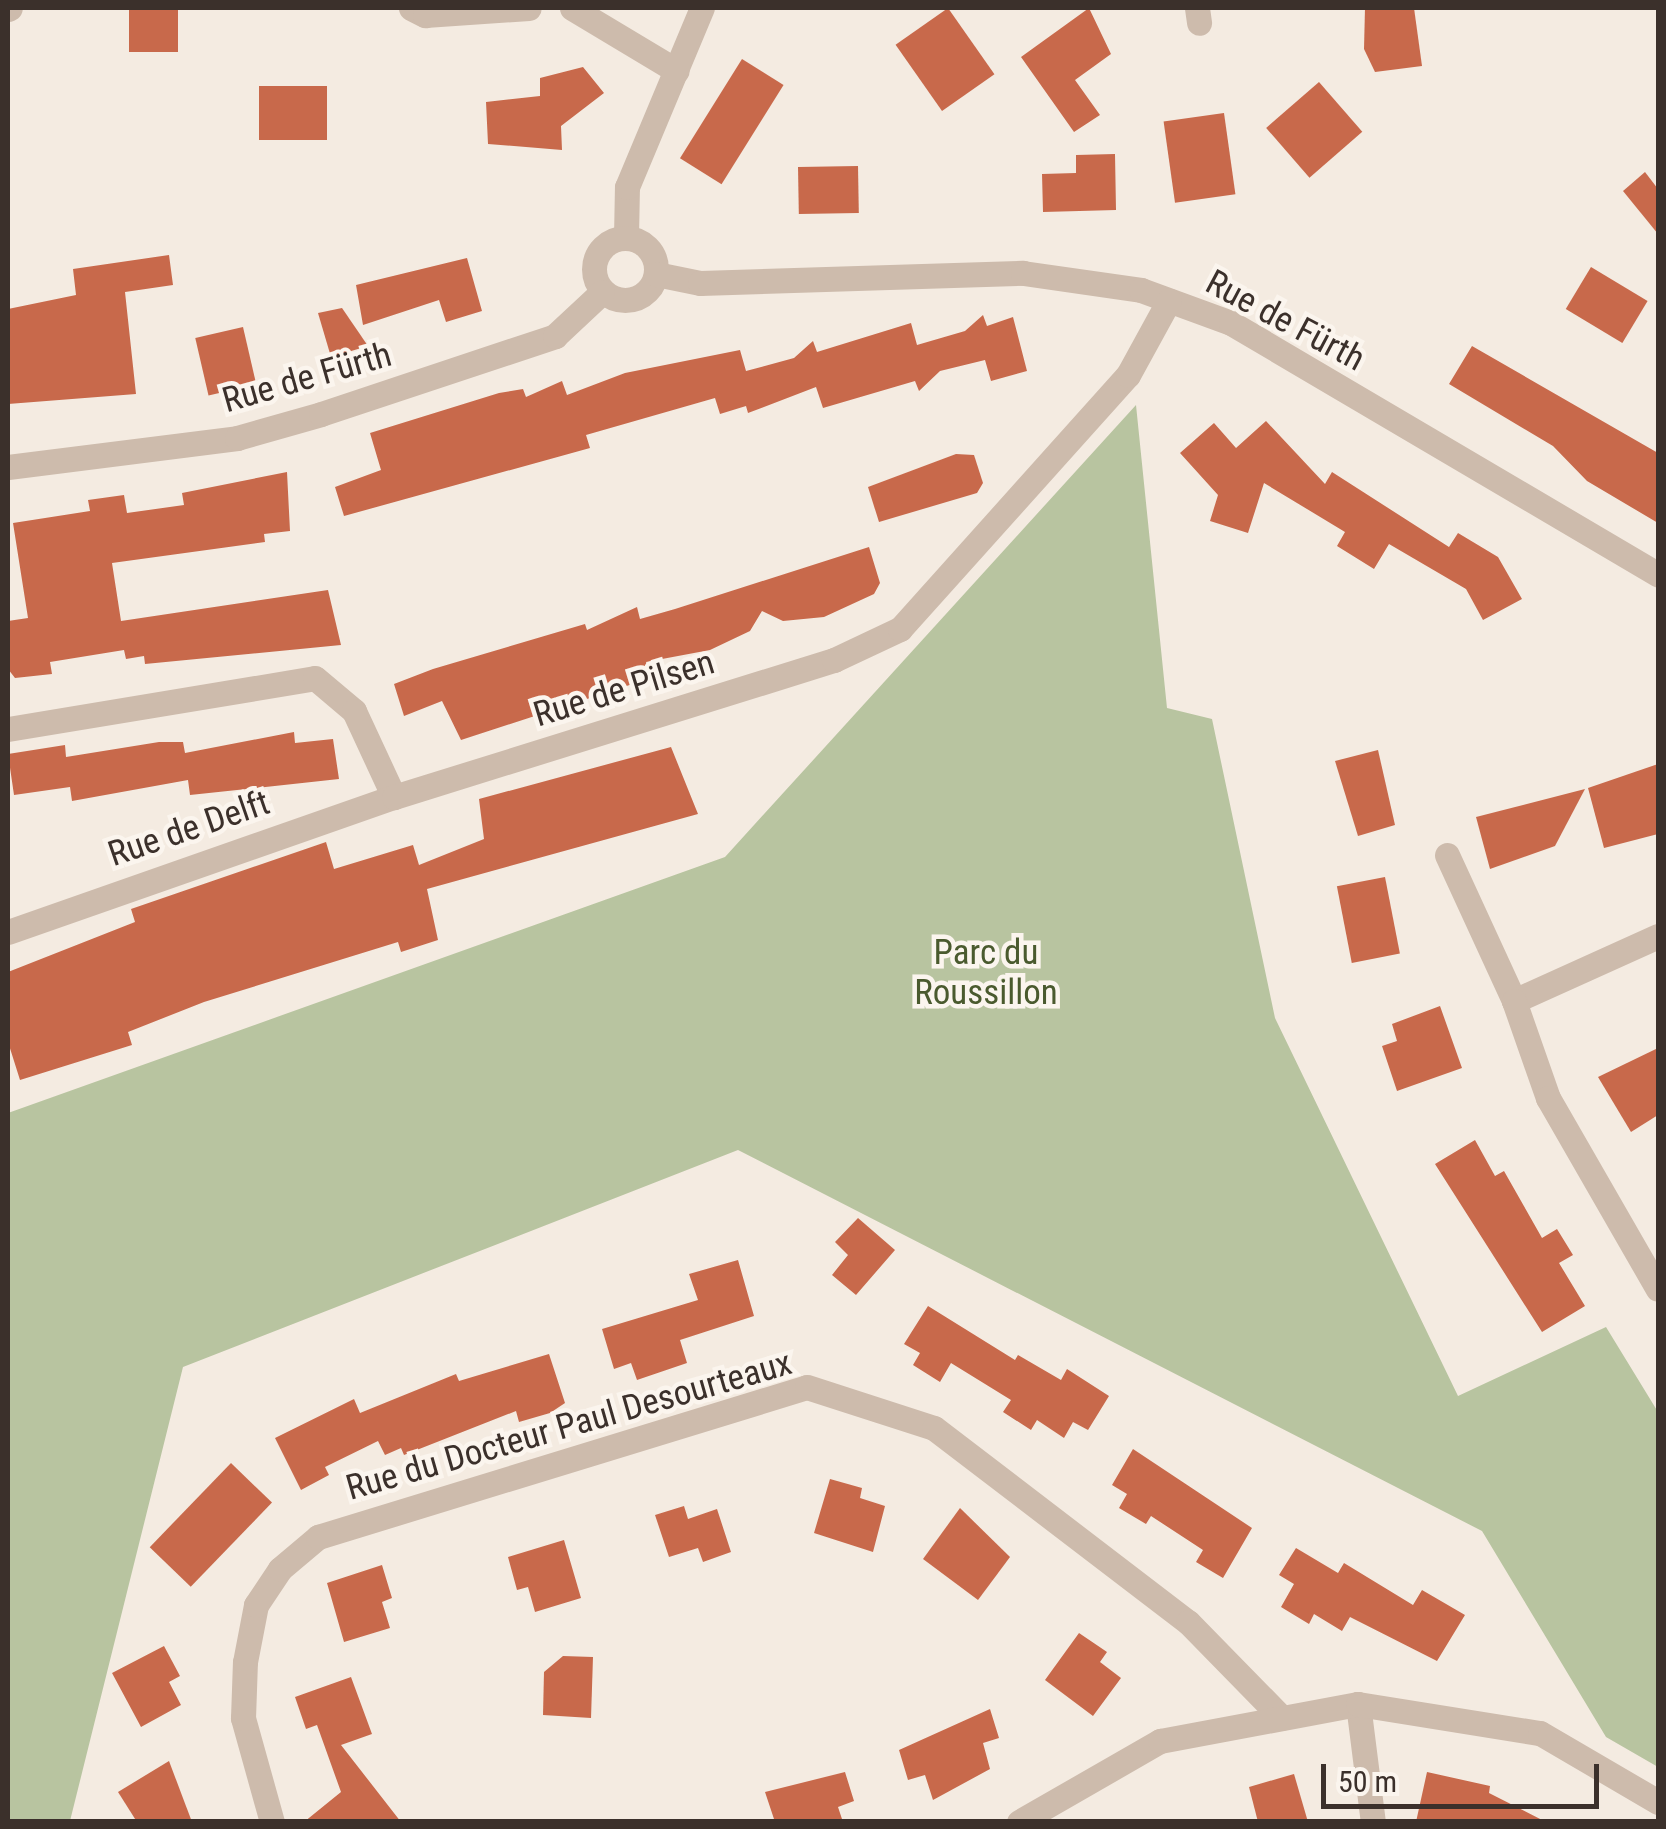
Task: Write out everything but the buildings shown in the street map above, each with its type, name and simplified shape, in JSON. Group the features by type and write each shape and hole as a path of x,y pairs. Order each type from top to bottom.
{"street":[{"path":"411,8 425,15 529,8"},
{"path":"572,8 676,71"},
{"path":"626,238 627,186 702,8"},
{"path":"626,238 650,249 656,274 634,300 602,292 593,264 611,240 626,238"},
{"name":"Rue de Fürth","path":"656,274 700,283 1024,272 1169,300 1231,324 1658,574"},
{"name":"Rue de Fürth","path":"8,467 237,438 322,414 556,336 602,292"},
{"name":"Rue de Pilsen","path":"394,797 834,660 900,629 1128,375 1169,300"},
{"path":"8,730 314,678 354,711 394,797"},
{"name":"Rue de Delft","path":"8,932 394,797"},
{"path":"1447,855 1514,1001 1548,1098 1658,1289"},
{"path":"1514,1001 1658,936"},
{"name":"Rue du Docteur Paul Desourteaux","path":"272,1822 243,1718 245,1662 256,1604 280,1569 318,1537 808,1386 934,1428 1188,1622 1282,1718"},
{"path":"1358,1704 1373,1822"},
{"path":"1019,1822 1160,1741 1358,1704 1540,1733 1658,1802"}],"green space":[{"name":"Parc du Roussillon","path":"1136,405 1167,708 1212,719 1275,1018 1458,1396 1606,1327 1658,1412 1658,1767 1606,1737 1482,1531 738,1150 183,1367 70,1821 8,1821 8,1113 725,857"}]}
